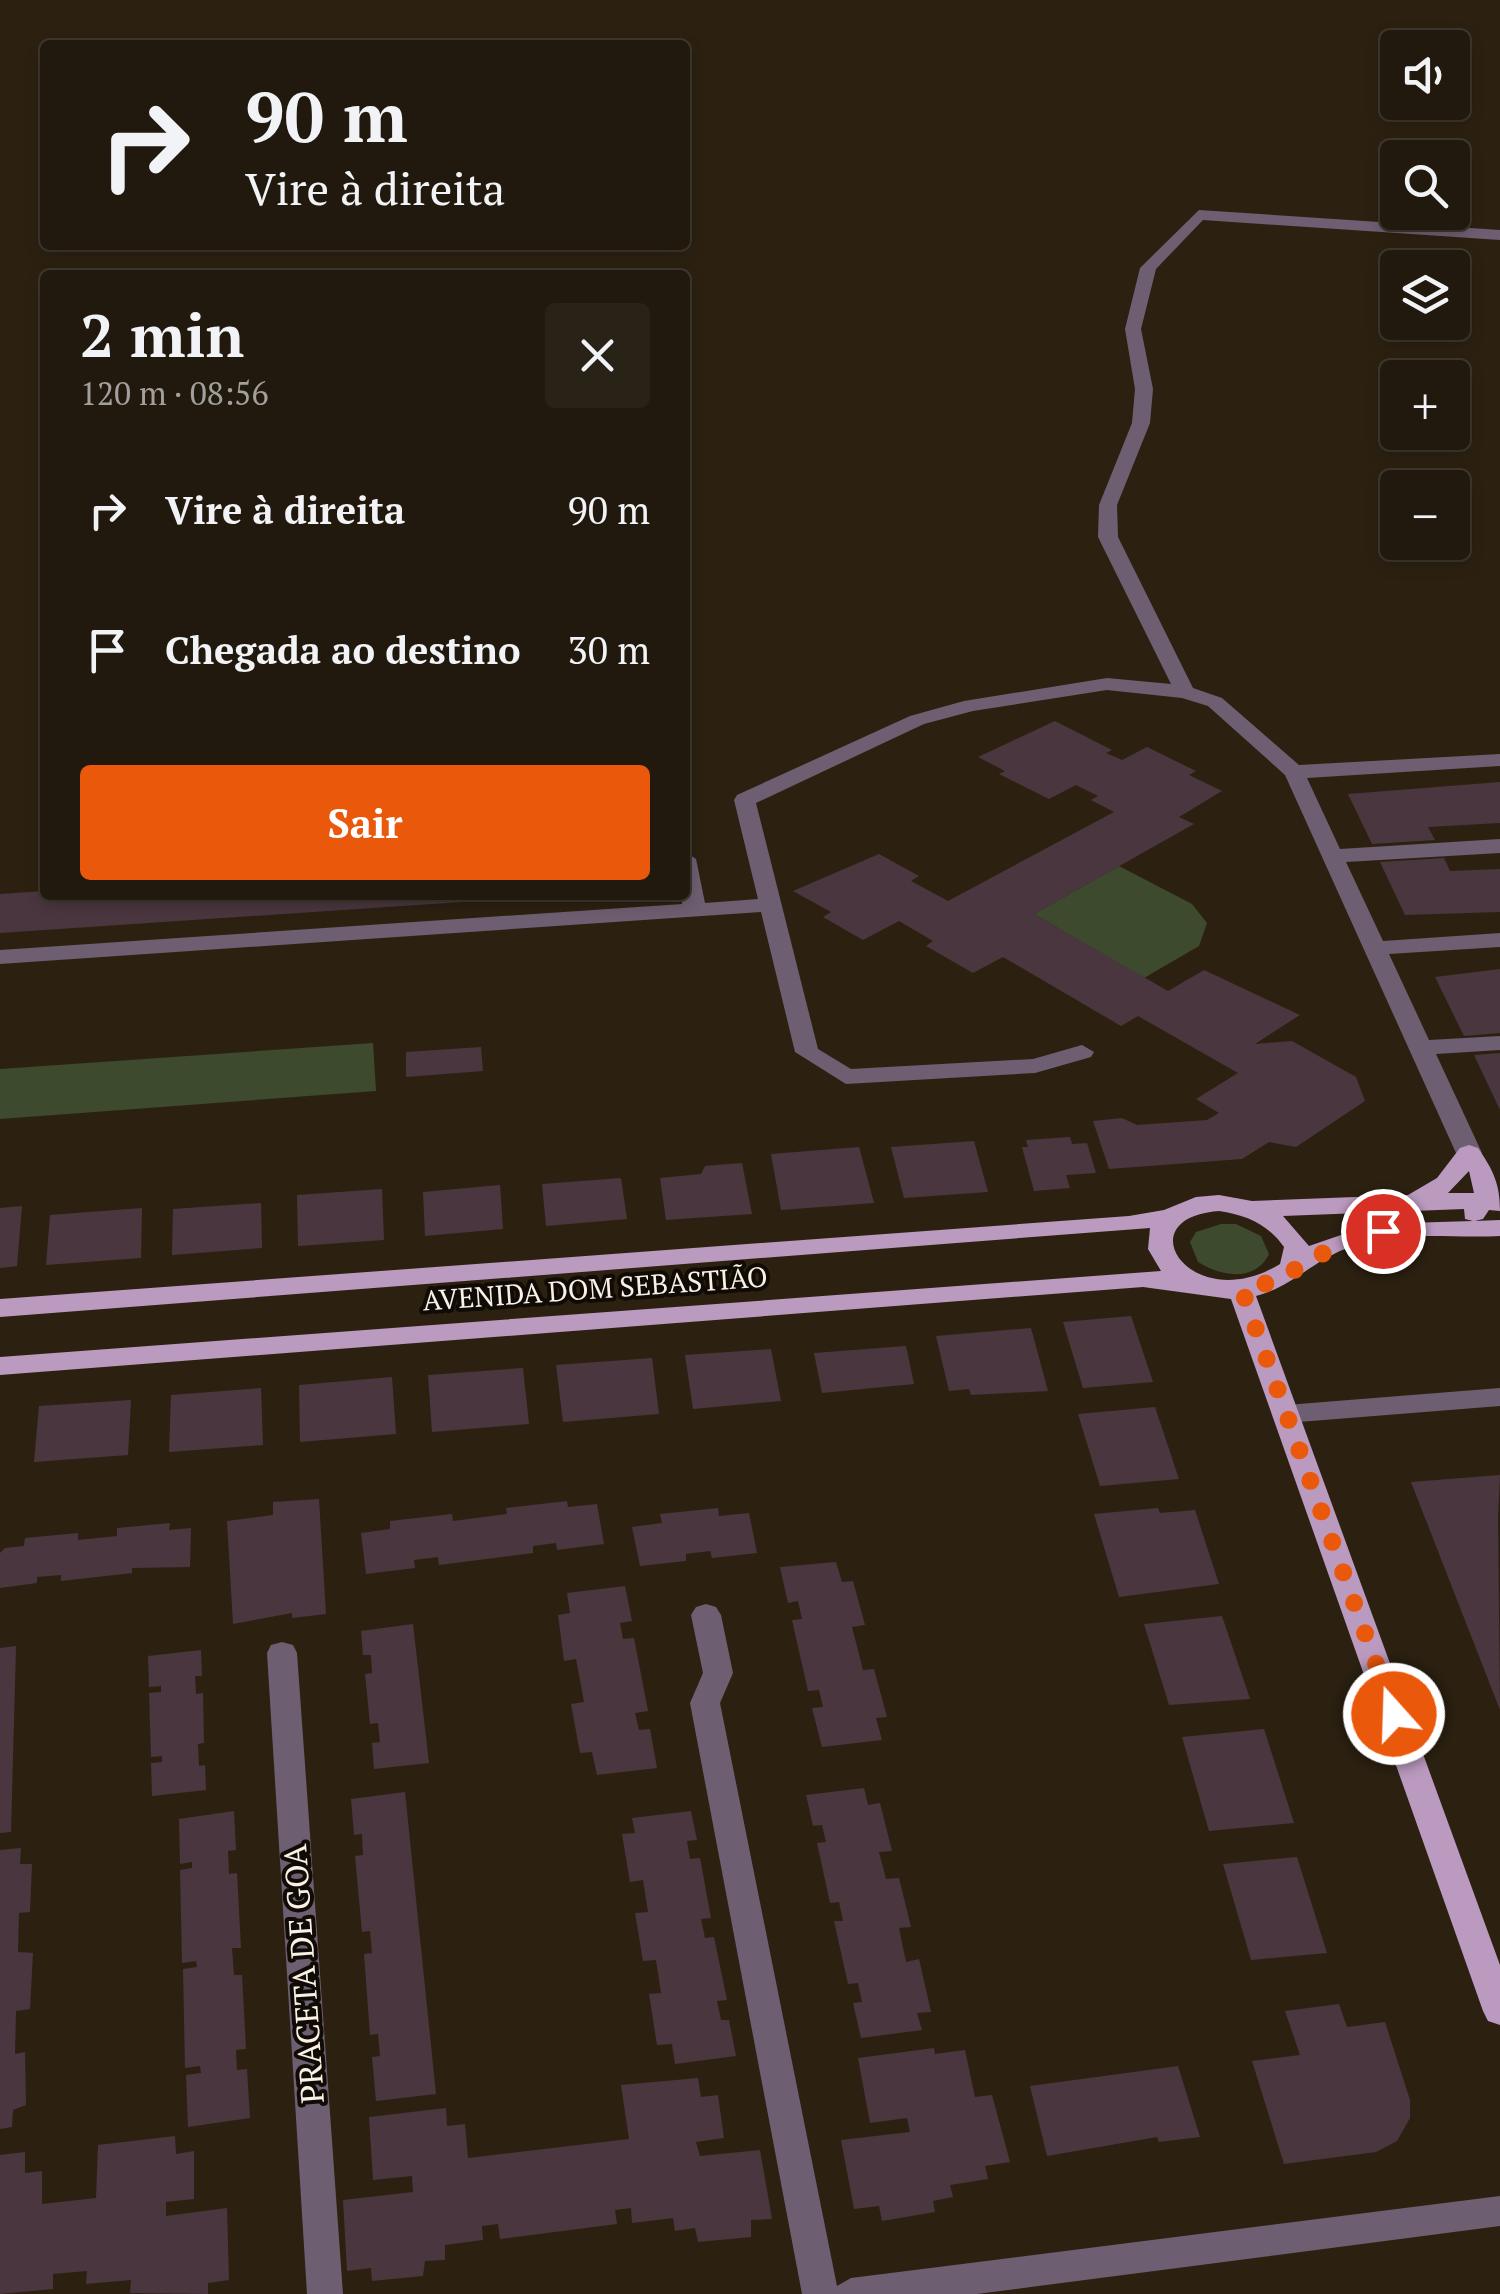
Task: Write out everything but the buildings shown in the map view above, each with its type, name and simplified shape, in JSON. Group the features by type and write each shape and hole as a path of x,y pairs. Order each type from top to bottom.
{"main road":[{"path":"1405,1202 1446,1184 1470,1153 1485,1176 1492,1202"},
{"path":"1492,1202 1405,1202 1291,1209 1202,1204 1174,1216 1164,1227 1160,1242 1164,1258 1196,1282 1242,1290 1266,1286 1351,1236 1431,1226 1500,1228"},
{"path":"1431,1226 1472,1214 1492,1202"},
{"path":"1236,1204 1259,1209 1291,1232 1298,1246 1296,1261 1286,1276"},
{"name":"AVENIDA DOM SEBASTIÃO","path":"0,1308 1129,1224 1174,1216"},
{"name":"AVENIDA DOM SEBASTIÃO","path":"0,1366 1142,1278 1196,1282"},
{"path":"1242,1290 1500,2011"}],"street":[{"path":"1185,692 1108,538 1108,505 1142,423 1144,389 1133,330 1148,268 1199,216 1500,235"},
{"path":"1082,1052 1036,1066 846,1076 807,1052 745,800 917,720 971,706 1107,684 1185,692 1215,702 1294,772 1470,1153"},
{"path":"1294,772 1500,760"},
{"path":"1333,856 1500,846"},
{"path":"690,884 695,910"},
{"path":"0,957 771,905"},
{"path":"1375,948 1500,940"},
{"path":"1420,1048 1500,1043"},
{"path":"1286,1414 1500,1398"},
{"path":"706,1614 718,1673 705,1703 820,2294"},
{"name":"PRACETA DE GOA","path":"282,1653 324,2294"},
{"path":"851,2294 1500,2211"}],"green space":[{"path":"1119,866 1192,904 1207,923 1199,946 1144,978 1034,914"},
{"path":"373,1043 376,1091 0,1119 0,1069"},
{"path":"1236,1224 1261,1236 1269,1254 1263,1263 1236,1274 1216,1271 1198,1262 1190,1242 1196,1232"}],"route":[{"path":"1383,1231 1351,1236 1266,1286 1242,1290 1394,1714"}]}
